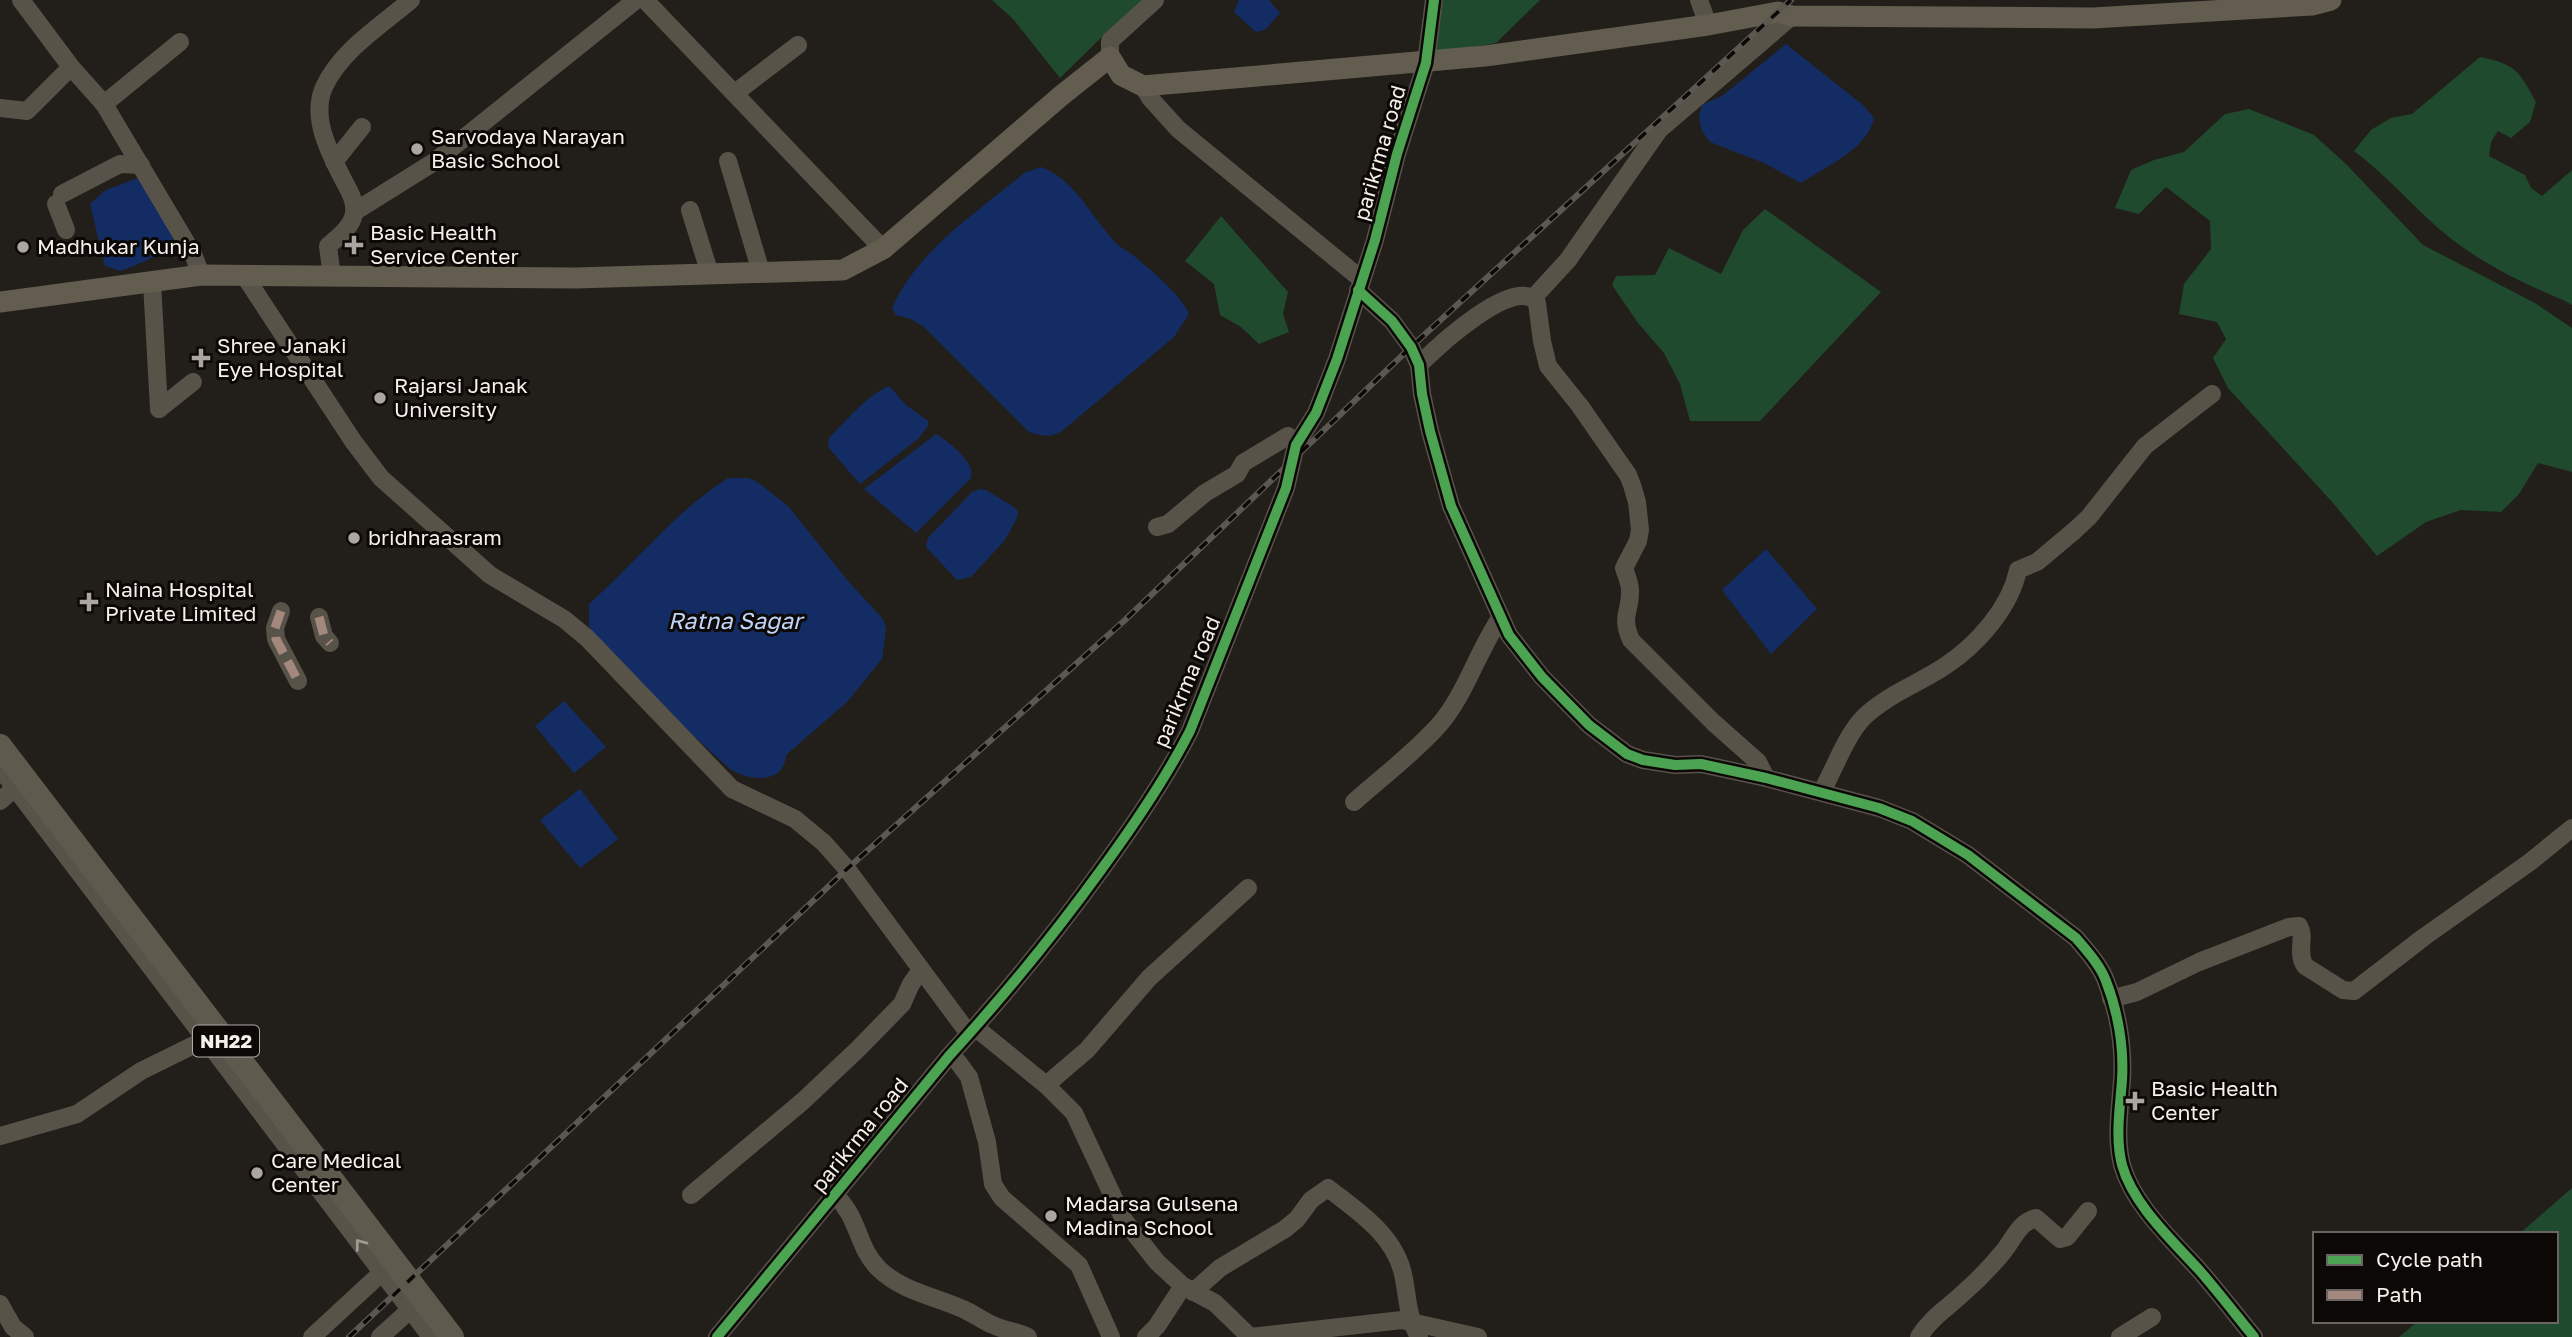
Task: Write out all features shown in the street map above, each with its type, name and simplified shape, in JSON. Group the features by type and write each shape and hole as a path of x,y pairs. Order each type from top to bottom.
{"highway":[{"name":"NH22","path":"0,746 388,1267 452,1337"}],"main road":[{"path":"0,302 201,275 576,278 844,270 883,249 1110,57 1121,75 1143,86 1426,63 1708,26 1778,12 1792,16 2093,18 2312,5 2331,0"}],"street":[{"path":"21,0 71,67 104,104 193,254 201,275"},
{"path":"332,277 327,246 348,228 354,212 350,193 323,136 320,117 323,90 344,58 411,0"},
{"path":"354,212 434,162 636,0"},
{"path":"645,0 883,249"},
{"path":"1110,57 1110,41 1155,0"},
{"name":"parikrma road","path":"717,1337 1075,906 1171,768 1190,731 1286,488 1296,445 1316,413 1337,359 1375,240 1397,155 1426,63 1434,0"},
{"path":"1699,0 1708,26"},
{"path":"1534,297 1568,260 1659,130 1792,16"},
{"path":"104,104 180,42"},
{"path":"735,93 797,45"},
{"path":"0,108 27,111 71,67"},
{"path":"1143,86 1150,98 1178,129 1360,284 1411,347 1419,365 1430,431 1451,506 1510,635 1542,677 1589,725 1627,754 1658,764 1701,764 1766,778 1822,791 1912,821 1968,855 2076,938 2098,966 2106,982 2122,1042 2119,1146 2129,1182 2144,1208 2216,1289 2254,1337"},
{"path":"334,162 362,127"},
{"path":"728,161 761,272"},
{"path":"66,230 59,199 120,164 141,165"},
{"path":"690,210 710,274"},
{"path":"244,275 353,441 381,478 491,575 564,619 587,638 732,789 794,819 824,844 846,869 921,970 972,1031 1046,1085 1074,1113 1124,1220 1157,1262 1188,1289 1214,1303 1250,1337 1402,1320 1415,1330 1478,1337"},
{"path":"152,283 159,409 193,382"},
{"path":"1419,365 1488,309 1511,297 1524,294 1534,297 1548,366 1570,392 1628,475 1637,502 1640,530 1638,541 1624,568 1630,589 1625,617 1631,640 1714,723 1758,762 1766,778"},
{"path":"1822,791 1853,729 1864,717 1897,692 1946,666 1967,647 1999,612 2016,580 2018,570 2037,562 2074,531 2089,517 2145,446 2212,394"},
{"path":"1157,527 1168,524 1205,493 1237,474 1243,463 1271,445 1288,436 1296,445"},
{"path":"281,611 275,628 276,639 298,681"},
{"path":"318,617 324,636 330,643"},
{"path":"1354,802 1440,724 1486,639 1502,617"},
{"name":"NH22","path":"0,768 206,1038 388,1267 410,1310 431,1337"},
{"path":"0,801 15,788"},
{"path":"2111,999 2137,992 2199,962 2290,927 2299,926 2302,932 2301,959 2305,966 2343,990 2354,991 2572,828"},
{"path":"1046,1085 1087,1050 1149,978 1248,888"},
{"path":"691,1195 803,1101 858,1049 902,1004 921,970"},
{"path":"0,1136 77,1114 141,1071 206,1038"},
{"path":"948,1056 958,1062 970,1077 993,1184 1002,1198 1079,1265 1111,1337"},
{"path":"1146,1337 1188,1289 1285,1230 1311,1200 1328,1188 1381,1231 1402,1270 1415,1330"},
{"path":"835,1195 849,1209 867,1256 894,1281 916,1293 966,1310 996,1327 1016,1331 1028,1337"},
{"path":"1919,1337 1926,1325 1987,1271 2013,1234 2030,1220 2036,1218 2060,1239 2067,1237 2088,1211"},
{"path":"312,1337 388,1267"},
{"path":"0,1304 13,1327 25,1337"},
{"path":"380,1337 410,1310"},
{"path":"2120,1337 2152,1317"}],"green space":[{"path":"992,0 1154,0 1108,31 1060,78 1013,19"},
{"path":"1443,0 1540,0 1496,43 1432,54"},
{"path":"2480,57 2515,70 2536,102 2530,122 2511,138 2498,131 2491,142 2489,156 2525,175 2531,188 2542,196 2572,170 2572,305 2515,278 2468,251 2438,228 2354,151 2371,130 2391,118 2412,114"},
{"path":"2249,109 2314,135 2346,164 2423,245 2535,303 2572,328 2572,472 2538,463 2519,494 2501,512 2461,510 2426,522 2377,556 2333,503 2228,388 2213,358 2226,339 2217,322 2179,314 2184,284 2211,249 2210,221 2166,187 2139,214 2115,208 2131,170 2184,152 2225,114"},
{"path":"1765,209 1881,292 1760,421 1690,421 1680,384 1664,353 1638,323 1612,285 1616,276 1655,275 1669,248 1721,274 1743,230"},
{"path":"1221,216 1288,292 1283,314 1289,332 1259,344 1241,327 1220,315 1214,284 1185,261"},
{"path":"2572,1188 2572,1337 2399,1337 2416,1323 2558,1323 2558,1232 2521,1232"}],"water":[{"path":"1239,0 1269,0 1280,13 1265,30 1256,32 1234,12"},
{"path":"1786,44 1863,105 1874,118 1870,129 1854,148 1801,183 1764,163 1710,142 1702,131 1699,117 1702,105 1722,96"},
{"path":"1041,167 1074,190 1116,243 1165,283 1189,314 1174,337 1062,431 1046,436 1029,432 925,328 911,319 896,315 892,308 903,287 933,250 1024,173"},
{"path":"138,178 175,233 172,241 160,253 121,271 105,266 90,204 106,190"},
{"path":"889,386 906,405 928,421 928,426 919,438 860,484 828,447 829,438 864,402"},
{"path":"936,434 966,460 971,478 916,533 864,489"},
{"name":"Ratna Sagar","path":"728,478 749,478 788,506 848,581 883,619 886,629 882,659 847,702 786,755 779,772 764,778 746,776 730,769 654,700 599,643 589,626 589,604 673,521"},
{"path":"980,489 1014,507 1018,512 1017,518 1005,540 971,577 957,580 926,547 928,538 972,492"},
{"path":"1766,549 1817,609 1771,654 1722,590"},
{"path":"564,701 606,747 574,773 535,726"},
{"path":"580,789 618,839 580,868 540,820"}],"railway":[{"path":"349,1337 847,869 1125,620 1411,347 1791,0"}],"marked path":[{"path":"281,611 275,628 276,639 298,681"},
{"path":"319,617 324,636 330,643"}],"cycle path":[{"path":"717,1337 1046,942 1160,785 1190,731 1286,488 1296,445 1316,413 1337,359 1375,240 1397,154 1426,63 1434,0"},
{"path":"1358,290 1392,321 1411,347 1419,365 1430,431 1451,506 1509,635 1542,677 1589,725 1627,754 1643,760 1675,765 1701,764 1766,778 1879,808 1912,821 1968,855 2076,938 2103,975 2117,1018 2122,1068 2119,1144 2127,1180 2155,1222 2200,1271 2254,1337"}],"place":[{"name":"Sarvodaya Narayan Basic School","path":"417,149"},
{"name":"Basic Health Service Center","path":"354,245"},
{"name":"Madhukar Kunja","path":"23,247"},
{"name":"Shree Janaki Eye Hospital","path":"201,358"},
{"name":"Rajarsi Janak University","path":"380,398"},
{"name":"bridhraasram","path":"354,538"},
{"name":"Naina Hospital Private Limited","path":"89,602"},
{"name":"Basic Health Center","path":"2135,1101"},
{"name":"Care Medical Center","path":"257,1173"},
{"name":"Madarsa Gulsena Madina School","path":"1051,1216"}]}
